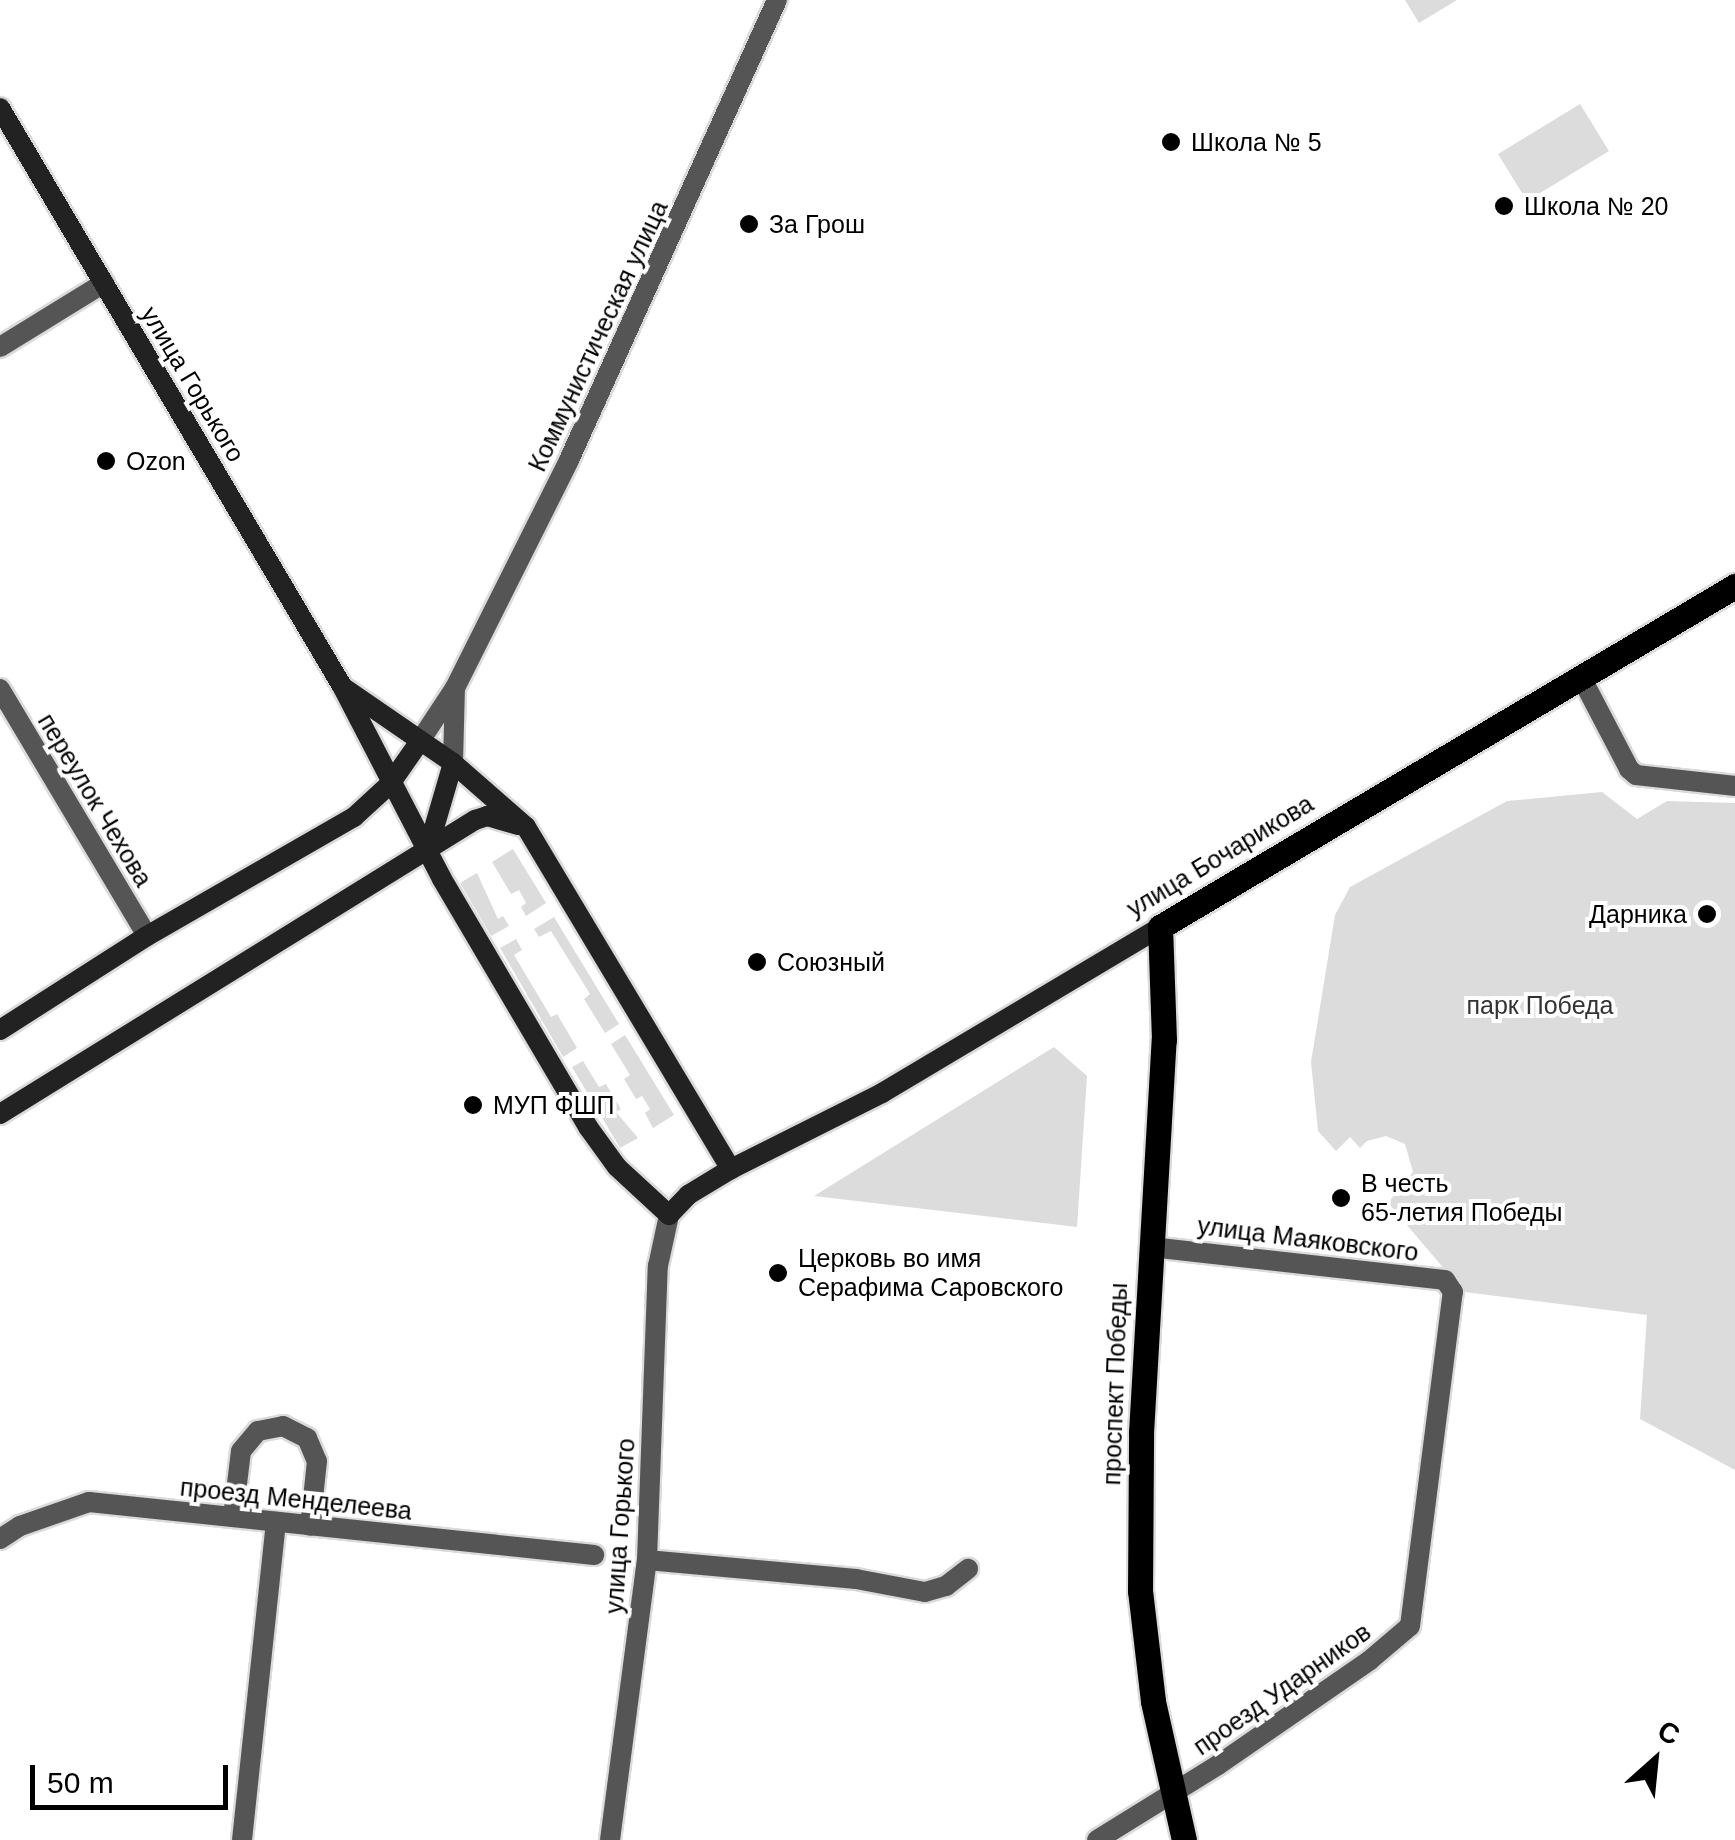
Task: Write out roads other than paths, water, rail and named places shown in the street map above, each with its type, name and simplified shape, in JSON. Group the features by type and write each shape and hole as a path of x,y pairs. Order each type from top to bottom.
{"main road":[{"name":"улица Горького","path":"0,108 342,686 427,852 588,1127 616,1167 670,1214"},
{"name":"улица Бочарикова","path":"670,1214 688,1195 731,1169 882,1093 1735,586"},
{"path":"342,686 453,763 526,828 731,1169"},
{"path":"0,1030 147,936 354,817 390,784 420,741"},
{"path":"427,852 453,763"},
{"path":"0,1114 486,816 526,828"},
{"name":"проспект Победы","path":"1160,927 1164,1040 1140,1433 1140,1590 1153,1702 1184,1840"}],"street":[{"name":"Коммунистическая улица","path":"420,741 456,688 570,460 776,0"},
{"path":"0,347 104,284"},
{"path":"1581,677 1628,769 1636,775 1735,786"},
{"path":"453,763 456,688"},
{"name":"переулок Чехова","path":"0,689 147,936"},
{"name":"улица Горького","path":"610,1840 647,1560 658,1266 670,1214"},
{"name":"улица Маяковского","path":"1152,1246 1445,1280 1453,1292"},
{"name":"проезд Ударников","path":"1097,1840 1370,1660 1410,1626 1453,1292"},
{"path":"233,1517 241,1451 258,1431 283,1426 306,1438 317,1461 310,1526"},
{"name":"проезд Менделеева","path":"0,1539 20,1526 89,1502 594,1555"},
{"path":"242,1840 276,1522"},
{"path":"647,1560 856,1578 925,1592 946,1586 968,1569"}],"place":[{"name":"Школа № 5","path":"1171,142"},
{"name":"Школа № 20","path":"1504,206"},
{"name":"За Грош","path":"749,224"},
{"name":"Ozon","path":"106,461"},
{"name":"Дарника","path":"1707,914"},
{"name":"Союзный","path":"757,962"},
{"name":"МУП ФШП","path":"473,1105"},
{"name":"В честь 65-летия Победы","path":"1341,1198"},
{"name":"Церковь во имя Серафима Саровского","path":"778,1273"}],"park label":[{"name":"парк Победa","path":"1540,1005"}]}
